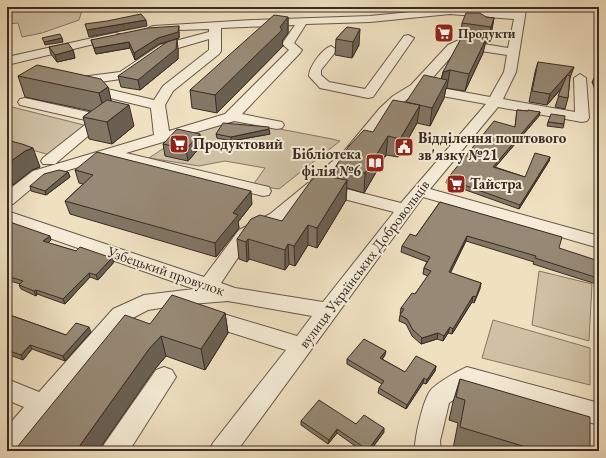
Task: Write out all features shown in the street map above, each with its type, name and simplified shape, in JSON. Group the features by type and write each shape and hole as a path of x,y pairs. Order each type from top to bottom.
{"street":[{"path":"349,30 353,25 370,19 380,12 397,7"},
{"path":"423,7 457,7"},
{"path":"143,31 214,30 302,22 370,19 462,10 520,11"},
{"name":"вулиця Українських Добровольців","path":"222,451 419,191 494,104 510,72 520,11"},
{"path":"231,116 296,50 288,44 302,22"},
{"path":"162,137 158,105 168,89 215,51 214,30"},
{"path":"158,105 66,82 123,75 164,48 214,30"},
{"path":"7,61 124,34"},
{"path":"331,50 316,70 315,76 325,85 368,94 408,38"},
{"path":"208,286 245,234 276,218 314,187 350,153 385,111 398,99 416,88 446,54 459,44 513,52"},
{"path":"416,88 494,104 582,118 580,78"},
{"path":"25,102 101,119 42,159 67,165"},
{"path":"7,200 39,174 231,116 277,125"},
{"path":"106,153 263,191"},
{"path":"314,187 405,209"},
{"path":"419,191 599,242"},
{"name":"Узбецький провулок","path":"7,217 233,295 329,311"},
{"path":"7,445 120,315 144,303 172,298 233,295"},
{"path":"217,320 302,346"},
{"path":"428,451 427,441 439,397 467,377 599,414"},
{"path":"114,451 164,378"},
{"path":"7,389 42,404"}],"shaded area":[{"path":"7,7 83,7 79,20 42,33 22,37 18,23 7,24"},
{"path":"7,106 88,126 50,155 7,143"},
{"path":"238,121 340,141 279,189 253,185 265,168 225,161 199,166 149,158 170,144 213,125"},
{"path":"539,271 592,284 589,341 532,325"},
{"path":"493,320 590,348 590,385 482,358"}],"building":[{"path":"466,13 480,13 486,17 494,18 491,27 462,23"},
{"path":"141,14 146,20 87,30 85,24 107,21"},
{"path":"274,15 288,17 280,27 282,30 215,95 190,90"},
{"path":"179,26 178,32 158,38 134,53 129,42 94,48 91,40 148,28"},
{"path":"347,27 360,29 353,42 336,39"},
{"path":"464,33 487,37 469,74 450,70 443,72"},
{"path":"60,34 62,38 44,42 42,38"},
{"path":"177,39 176,49 138,80 118,76 167,42"},
{"path":"68,43 73,50 55,55 49,47"},
{"path":"538,62 574,67 550,94 532,91"},
{"path":"37,65 101,79 108,87 99,93 18,76"},
{"path":"424,75 447,80 432,108 406,102"},
{"path":"567,75 570,76 568,98 558,96"},
{"path":"599,75 599,92 594,78"},
{"path":"107,100 129,105 107,122 83,117"},
{"path":"393,100 420,105 400,139 388,136 365,173 336,166 349,146 364,130 373,132"},
{"path":"517,110 540,112 493,167 525,177 535,153 550,157 520,205 447,179 494,121 515,127"},
{"path":"551,114 565,116 564,124 548,122"},
{"path":"223,123 269,127 269,129 231,137 216,134"},
{"path":"177,129 200,134 186,149 163,144"},
{"path":"7,140 33,148 25,151 7,164"},
{"path":"97,152 251,191 233,213 238,215 215,243 65,201 93,175 75,170"},
{"path":"59,170 68,172 45,191 30,186 44,174"},
{"path":"318,175 347,180 317,228 308,225 294,246 288,244 285,250 248,239 246,242 237,239 251,219 260,215 282,221 310,182"},
{"path":"440,202 562,237 559,248 599,261 598,278 535,258 536,256 467,236 449,272 481,283 476,297 473,296 453,329 450,327 444,336 438,333 422,338 413,330 407,319 400,315 404,309 401,308 412,293 415,294 431,271 424,268 430,257 402,246 410,234 416,236"},
{"path":"7,221 50,236 43,241 76,251 80,247 112,258 96,275 89,273 63,299 36,290 34,291 19,285 23,281 7,276"},
{"path":"172,295 225,313 201,349 161,336 149,349 76,451 14,451 125,315 150,324"},
{"path":"7,314 66,335 76,323 89,327 63,356 30,345 21,355 7,350"},
{"path":"364,339 386,351 380,358 405,372 416,356 436,366 427,380 424,378 407,405 379,388 384,381 347,359"},
{"path":"460,379 590,417 590,451 539,451 460,427 465,400 456,397"},
{"path":"319,400 356,424 364,415 384,428 368,450 337,429 329,440 301,421"}],"place":[{"name":"Продукти","path":"444,33"},
{"name":"Продуктовий","path":"179,144"},
{"name":"Відділення поштового зв'язку №21","path":"404,147"},
{"name":"Бібліотека філія №6","path":"375,163"},
{"name":"Тайстра","path":"456,184"}]}
